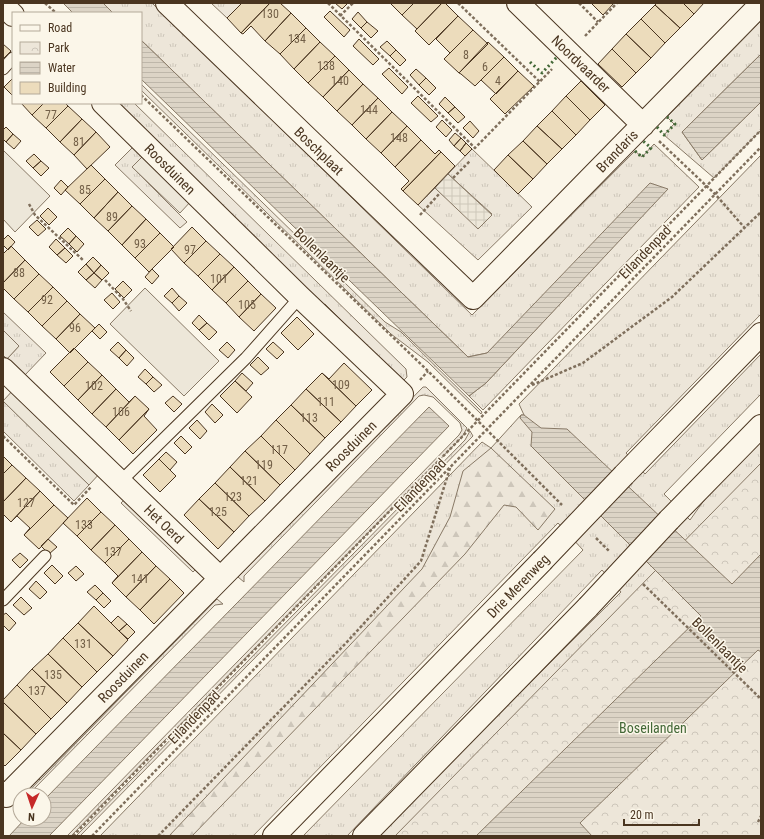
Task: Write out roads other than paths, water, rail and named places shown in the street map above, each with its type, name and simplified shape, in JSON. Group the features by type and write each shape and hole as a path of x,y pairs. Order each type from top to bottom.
{"main road":[{"name":"Boschplaat","path":"167,3 474,298"},
{"name":"Noordvaarder","path":"518,3 643,125"},
{"name":"Brandaris","path":"474,298 761,4"},
{"path":"3,5 12,14"},
{"name":"Roosduinen","path":"5,794 402,394 300,297 104,104"},
{"name":"Drie Merenweg","path":"274,836 761,334"},
{"name":"Het Oerd","path":"3,369 220,578"},
{"path":"364,836 588,607 669,520 761,426"}],"lane":[{"path":"3,69 12,59"},
{"path":"114,476 246,358 300,297"},
{"path":"3,600 45,556"}],"water":[{"path":"63,3 103,3 112,12 72,12"},
{"path":"142,41 468,357 487,353 650,183 668,189 486,383 469,396 142,80"},
{"path":"761,54 761,102 702,160 682,132"},
{"path":"429,407 449,426 49,836 9,836 17,827 52,827 52,792"},
{"path":"521,415 524,415 541,428 567,429 732,584 761,554 761,652 758,650 580,823 592,836 476,836 701,616 531,446 532,432 520,418"}],"park label":[{"name":"Boseilanden","path":"653,728"}]}
